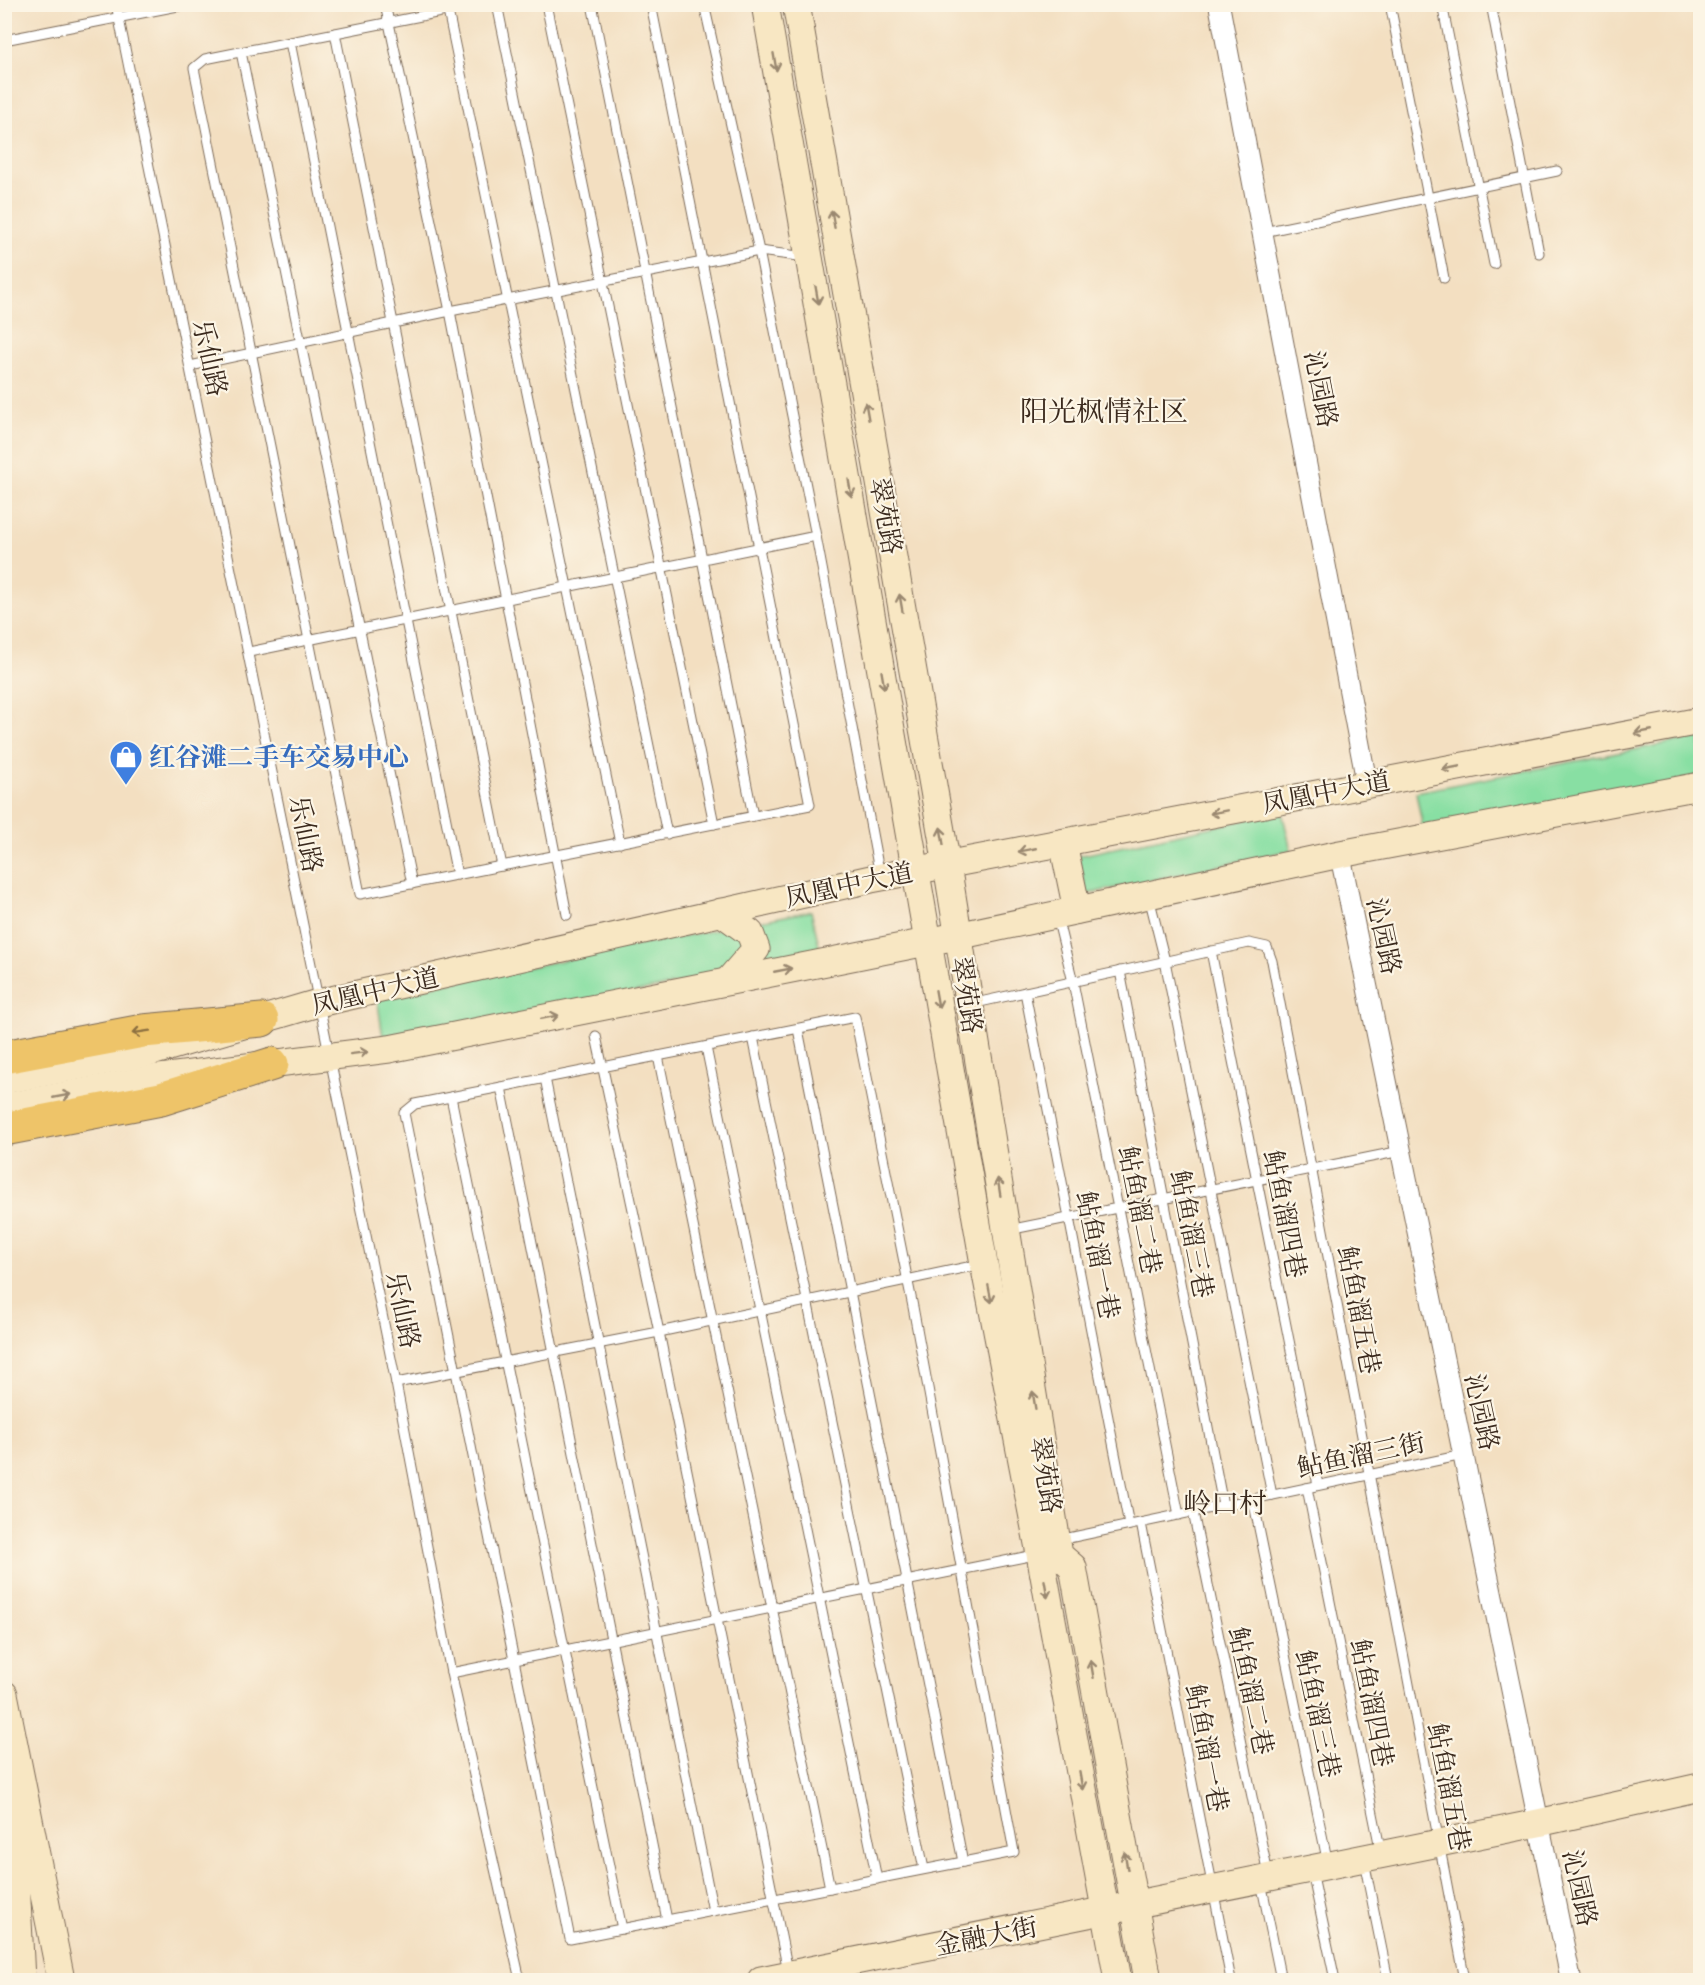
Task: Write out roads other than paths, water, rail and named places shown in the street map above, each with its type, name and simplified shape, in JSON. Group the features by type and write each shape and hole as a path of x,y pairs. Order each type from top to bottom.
{"highway":[{"path":"4,1058 142,1031 262,1020"},
{"path":"4,1130 161,1099 272,1064"}],"main road":[{"name":"翠苑路","path":"765,4 984,1264 1048,1547 1073,1567 1148,1980"},
{"name":"翠苑路","path":"796,4 947,865 1006,1231 1048,1547 1105,1913 1118,1980"},
{"name":"凤凰中大道","path":"4,1080 148,1053 318,1003 880,877 1701,721"},
{"name":"凤凰中大道","path":"4,1107 152,1079 390,1049 957,936 1340,854 1701,786"},
{"path":"1063,843 1067,912"},
{"path":"721,912 750,933 756,949 728,981"},
{"path":"6,1700 21,1980"},
{"path":"6,1700 61,1980"},
{"name":"金融大街","path":"761,1980 1105,1913 1701,1787"}],"street":[{"name":"沁园路","path":"1219,4 1367,784"},
{"name":"沁园路","path":"1340,854 1571,1980"}],"lane":[{"name":"乐仙路","path":"116,4 396,1383 451,1673 520,1980"},
{"path":"4,40 188,4"},
{"path":"385,4 450,311 567,915"},
{"path":"481,4 205,59 194,68 360,894 810,805 651,4"},
{"path":"497,4 667,834"},
{"path":"546,4 714,824"},
{"path":"592,4 753,816"},
{"path":"704,4 759,251 816,536 880,877"},
{"path":"1390,4 1444,278"},
{"path":"1442,4 1494,264"},
{"path":"1491,4 1539,253"},
{"path":"448,11 620,843"},
{"path":"335,33 502,866"},
{"path":"290,42 457,875"},
{"path":"241,52 412,884"},
{"path":"1263,232 1557,171"},
{"path":"190,366 450,311 759,251 810,258"},
{"path":"249,652 816,536"},
{"path":"1148,895 1165,962 1272,1495"},
{"name":"鲇鱼溜二巷","path":"1067,912 1073,982 1179,1515"},
{"name":"鲇鱼溜五巷","path":"969,1005 1249,943 1267,948 1272,961 1465,1980"},
{"name":"鲇鱼溜四巷","path":"1211,951 1318,1485"},
{"name":"鲇鱼溜三巷","path":"1120,971 1223,1505"},
{"name":"鲇鱼溜一巷","path":"1025,992 1129,1525"},
{"path":"855,1017 907,1280 1014,1852 570,1939 404,1113 415,1104 798,1029 855,1017"},
{"path":"798,1029 963,1862"},
{"path":"596,1036 659,1332 789,1976"},
{"path":"753,1037 924,1869"},
{"path":"706,1047 877,1879"},
{"path":"658,1056 830,1888"},
{"path":"545,1078 712,1911"},
{"path":"501,1087 667,1920"},
{"path":"451,1097 622,1929"},
{"path":"1006,1231 1401,1151"},
{"path":"396,1383 659,1332 984,1264"},
{"name":"鲇鱼溜三街","path":"451,1673 961,1570 1129,1525 1463,1455"},
{"name":"鲇鱼溜四巷","path":"1307,1488 1373,1857 1388,1980"},
{"name":"鲇鱼溜三巷","path":"1253,1499 1320,1868 1335,1980"},
{"name":"鲇鱼溜二巷","path":"1193,1512 1265,1879 1281,1980"},
{"name":"鲇鱼溜一巷","path":"1141,1523 1231,1980"}],"place":[{"name":"红谷滩二手车交易中心","path":"126,786"}],"district":[{"name":"阳光枫情社区","path":"1104,411"},
{"name":"岭口村","path":"1225,1503"}]}
